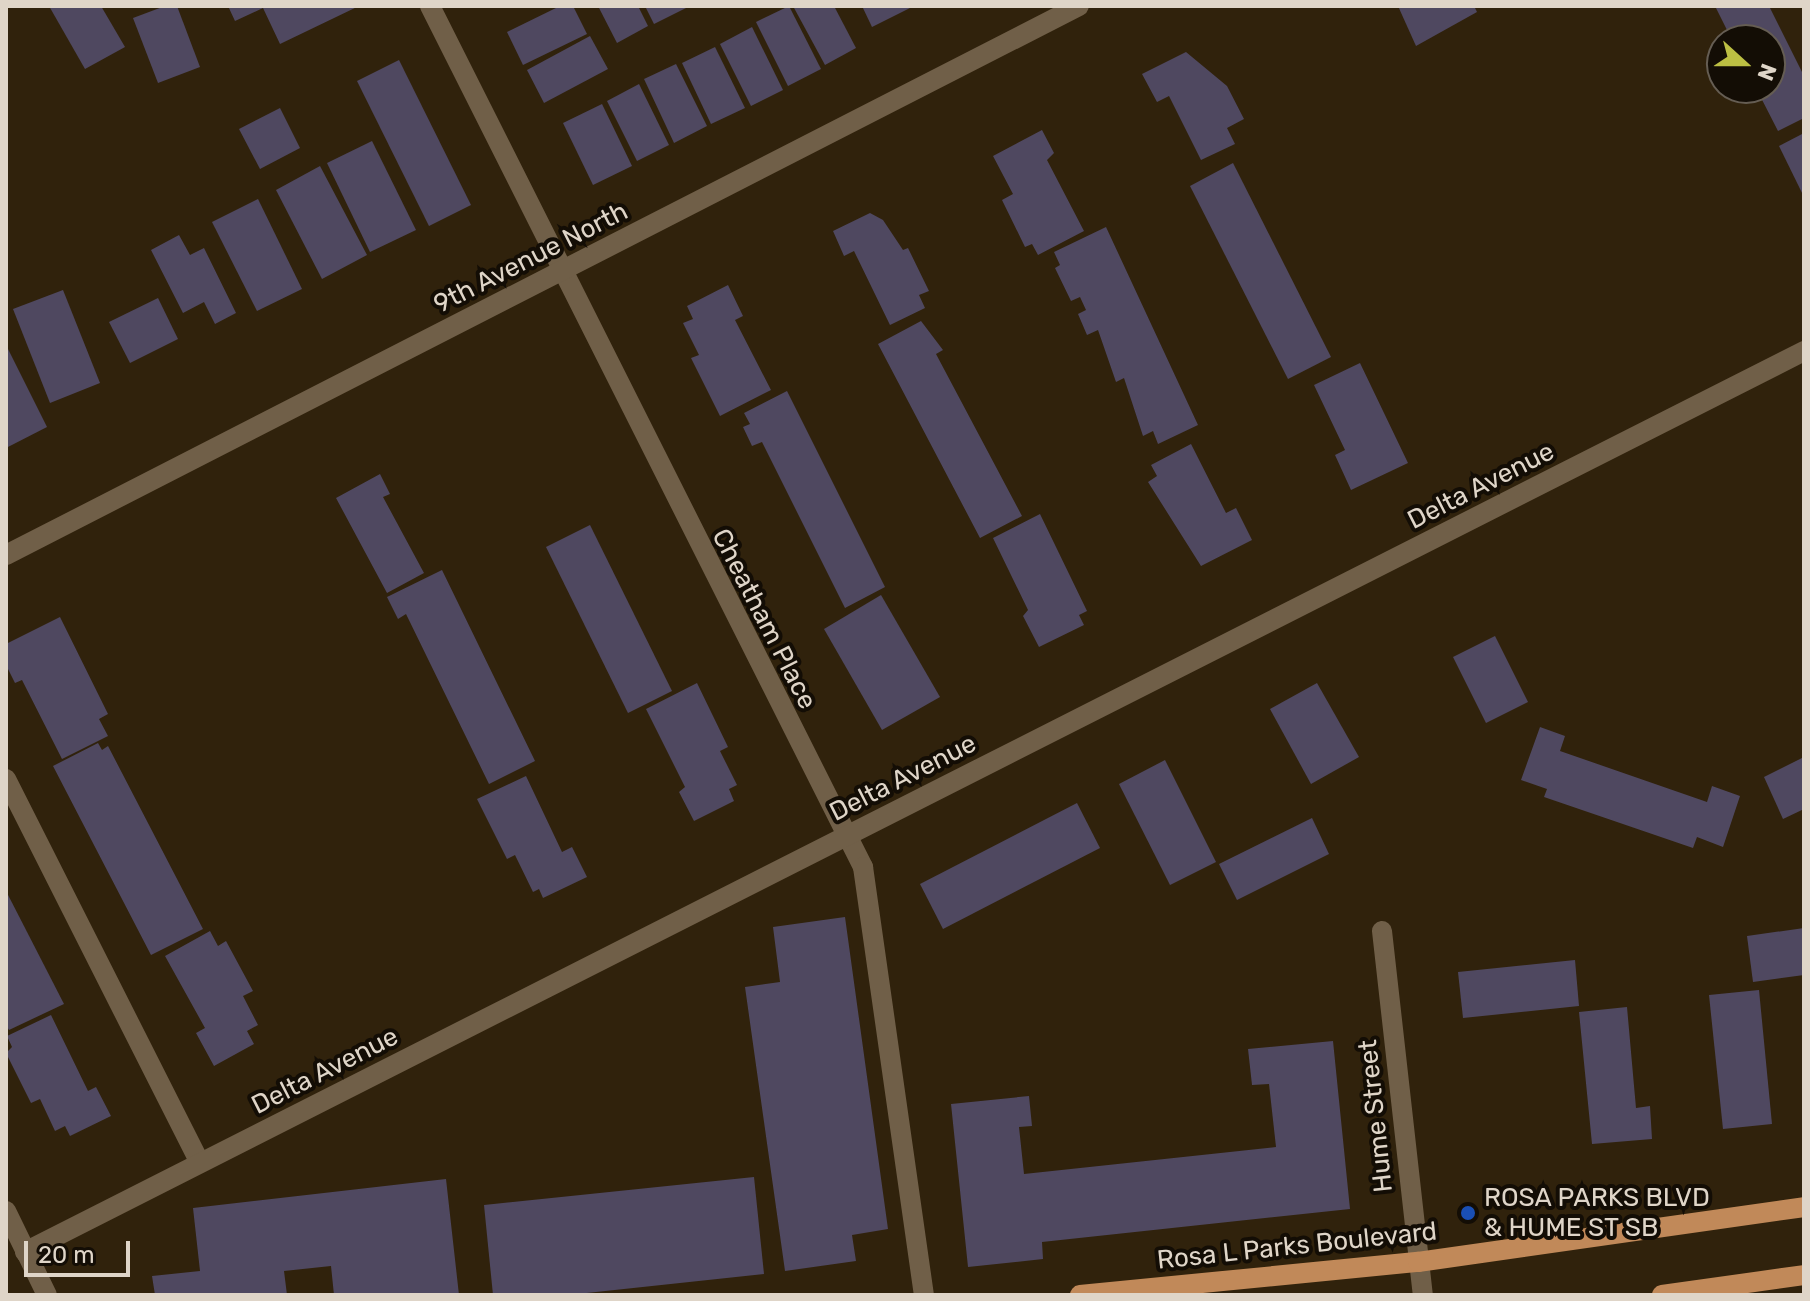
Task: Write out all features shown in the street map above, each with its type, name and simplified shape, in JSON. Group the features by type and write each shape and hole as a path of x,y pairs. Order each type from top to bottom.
{"main road":[{"name":"Rosa L Parks Boulevard","path":"1080,1295 1418,1262 1804,1207"},
{"path":"1662,1295 1804,1275"}],"street":[{"name":"Cheatham Place","path":"430,6 844,837 863,867 924,1295"},
{"name":"9th Avenue North","path":"6,555 1079,6"},
{"name":"Delta Avenue","path":"25,1252 1804,351"},
{"path":"6,779 200,1163"},
{"name":"Hume Street","path":"1382,931 1423,1295"},
{"path":"6,1211 47,1295"}],"building":[{"path":"49,6 101,6 125,47 85,69"},
{"path":"165,6 177,6 200,67 158,83 133,18"},
{"path":"228,6 359,6 280,44 263,8 235,21"},
{"path":"560,6 573,6 587,34 523,65 507,32"},
{"path":"598,6 638,6 648,26 617,43"},
{"path":"645,6 690,6 654,24"},
{"path":"789,6 821,69 788,86 756,22"},
{"path":"793,6 834,6 856,48 825,65"},
{"path":"862,6 914,6 872,27"},
{"path":"1398,6 1474,6 1477,12 1416,46"},
{"path":"1715,6 1769,6 1778,24 1724,24"},
{"path":"752,27 783,90 751,106 720,44"},
{"path":"590,36 608,69 544,103 527,70"},
{"path":"1786,40 1804,76 1804,118 1778,131 1764,104 1786,104"},
{"path":"715,47 745,108 711,124 682,63"},
{"path":"1186,52 1227,86 1244,119 1227,128 1235,144 1201,160 1169,96 1157,102 1142,74"},
{"path":"399,60 471,205 429,226 357,81"},
{"path":"676,64 707,126 674,143 644,79"},
{"path":"639,84 669,145 637,161 607,101"},
{"path":"602,104 632,166 593,185 563,123"},
{"path":"280,108 300,148 260,169 239,129"},
{"path":"1042,130 1054,153 1047,160 1084,231 1038,255 1032,244 1025,247 1002,200 1013,194 993,156"},
{"path":"1804,133 1804,197 1779,146"},
{"path":"372,141 416,230 370,252 327,163"},
{"path":"1233,163 1331,357 1288,379 1190,186"},
{"path":"320,166 367,255 322,279 276,190"},
{"path":"258,199 302,289 257,311 212,222"},
{"path":"870,213 883,220 903,250 908,248 929,291 919,295 925,308 890,325 854,251 844,256 833,231"},
{"path":"1106,227 1198,425 1158,444 1153,431 1143,436 1124,378 1116,382 1098,330 1087,335 1078,314 1086,310 1080,297 1071,301 1055,268 1060,265 1054,252"},
{"path":"179,235 190,255 204,248 236,313 215,324 204,302 183,313 151,250"},
{"path":"728,285 743,316 735,320 771,390 720,416 691,358 699,355 683,323 693,319 687,306"},
{"path":"63,290 100,383 50,403 13,309"},
{"path":"158,298 178,339 130,363 109,322"},
{"path":"921,321 943,350 936,354 1022,516 980,538 878,344"},
{"path":"6,345 47,427 6,448"},
{"path":"1360,363 1408,463 1351,490 1335,455 1345,450 1314,385"},
{"path":"787,391 885,587 845,608 762,442 752,446 743,427 750,424 744,413"},
{"path":"1191,444 1226,513 1236,508 1252,540 1201,566 1148,482 1157,476 1151,465"},
{"path":"380,474 390,494 383,497 424,573 387,593 336,498"},
{"path":"1040,514 1087,611 1079,615 1084,625 1039,647 1023,616 1028,610 993,538"},
{"path":"590,525 672,691 628,713 546,547"},
{"path":"442,570 535,761 489,784 406,614 398,619 387,597"},
{"path":"881,595 940,697 882,730 824,629"},
{"path":"60,617 108,714 99,719 108,736 62,759 22,680 15,683 6,665 6,644"},
{"path":"1495,636 1528,702 1486,723 1453,657"},
{"path":"697,683 728,747 720,751 737,785 729,789 734,801 694,821 679,792 685,787 646,709"},
{"path":"1317,683 1359,757 1311,784 1270,709"},
{"path":"1540,727 1565,736 1560,751 1707,802 1712,786 1740,796 1723,847 1697,837 1693,848 1544,797 1547,789 1521,780"},
{"path":"98,743 102,750 108,746 203,929 151,955 53,766"},
{"path":"1804,757 1804,809 1783,819 1764,777"},
{"path":"1165,760 1216,862 1170,885 1119,784"},
{"path":"526,776 562,852 572,847 587,877 543,898 539,889 533,892 515,855 507,859 477,799"},
{"path":"1077,803 1100,848 943,929 920,884"},
{"path":"1312,818 1329,854 1237,900 1219,864"},
{"path":"6,891 64,1004 9,1030 6,1025"},
{"path":"845,917 888,1229 852,1235 856,1261 785,1271 745,987 780,982 773,927"},
{"path":"1804,928 1804,975 1753,982 1747,936"},
{"path":"210,931 218,946 226,941 253,991 243,996 258,1025 247,1031 254,1044 214,1066 196,1033 205,1028 165,956"},
{"path":"1575,960 1579,1006 1463,1018 1458,972"},
{"path":"1759,990 1772,1124 1723,1129 1709,995"},
{"path":"1627,1007 1636,1108 1650,1106 1652,1139 1592,1144 1579,1012"},
{"path":"51,1015 88,1091 96,1087 111,1116 70,1136 65,1126 55,1131 40,1099 31,1103 6,1053 12,1047 7,1036"},
{"path":"1333,1041 1350,1209 1042,1242 1043,1259 968,1267 951,1104 1029,1096 1032,1126 1019,1127 1024,1174 1276,1147 1269,1084 1252,1085 1248,1049"},
{"path":"754,1177 764,1274 568,1295 493,1295 484,1205"},
{"path":"446,1179 459,1295 334,1295 331,1266 284,1271 287,1295 155,1295 152,1276 200,1271 193,1208"}],"place":[{"name":"ROSA PARKS BLVD & HUME ST SB","path":"1468,1213"}]}
